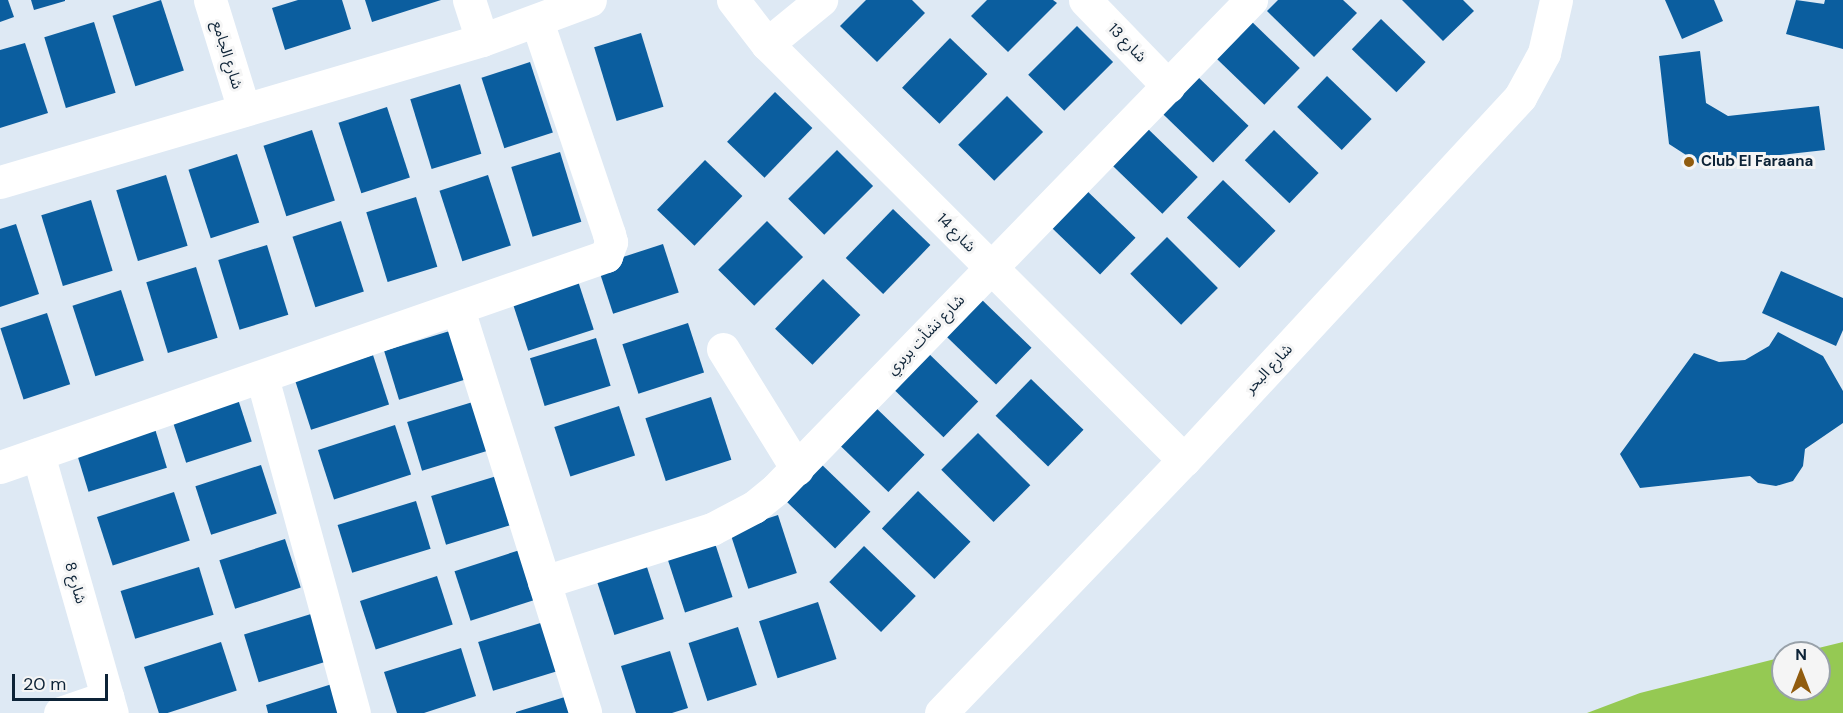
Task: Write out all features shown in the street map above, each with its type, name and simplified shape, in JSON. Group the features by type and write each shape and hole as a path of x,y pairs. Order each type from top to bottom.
{"street":[{"name":"شارع الجامع","path":"210,0 244,110"},
{"path":"469,0 482,40"},
{"path":"0,182 482,40 590,0"},
{"name":"شارع 14","path":"733,0 767,44 1184,460"},
{"path":"767,44 821,0"},
{"name":"شارع 13","path":"1086,0 1168,86"},
{"name":"شارع نشأت بربري","path":"544,582 733,519 776,489 1251,0"},
{"name":"شارع البحر","path":"941,713 1184,460 1520,97 1544,53 1556,0"},
{"path":"0,467 601,260 609,251 609,234 537,21"},
{"path":"458,309 585,713"},
{"path":"723,349 797,469"},
{"path":"262,377 354,713"},
{"name":"شارع 8","path":"38,454 110,705"},
{"path":"60,713 110,705"}],"shaded area":[{"path":"1843,642 1843,713 1587,713 1640,693 1771,660 1771,701 1831,701 1831,645"}],"building":[{"path":"0,0 8,0 14,17 0,22"},
{"path":"31,0 65,0 65,1 34,10"},
{"path":"161,0 184,70 135,86 112,16"},
{"path":"298,0 342,0 351,29 285,50 272,8"},
{"path":"365,0 441,0 372,22"},
{"path":"866,0 912,0 925,13 877,62 840,26"},
{"path":"987,0 1053,0 1057,3 1008,52 971,16"},
{"path":"1278,0 1343,0 1357,13 1314,57 1267,11"},
{"path":"1402,0 1463,0 1474,11 1443,41"},
{"path":"1665,0 1714,0 1723,21 1682,39"},
{"path":"1796,0 1824,4 1825,0 1843,0 1843,49 1786,34"},
{"path":"1248,18 1300,68 1264,105 1213,55"},
{"path":"1381,19 1426,62 1396,92 1352,49"},
{"path":"94,22 116,93 66,108 44,37"},
{"path":"1077,26 1113,62 1064,111 1028,75"},
{"path":"641,33 664,107 617,121 594,47"},
{"path":"950,38 987,74 939,124 902,88"},
{"path":"25,43 48,113 0,128 0,50"},
{"path":"1700,51 1706,103 1728,116 1819,106 1825,150 1700,164 1669,144 1659,56"},
{"path":"530,62 553,132 504,148 481,78"},
{"path":"1196,75 1249,126 1213,162 1161,112"},
{"path":"1327,76 1372,119 1342,150 1297,107"},
{"path":"460,84 481,154 432,169 410,99"},
{"path":"775,92 812,128 764,178 727,142"},
{"path":"1007,96 1043,132 994,181 958,145"},
{"path":"387,107 410,177 361,193 338,123"},
{"path":"1146,127 1198,177 1162,214 1111,164"},
{"path":"312,130 335,200 286,216 263,146"},
{"path":"1274,130 1319,173 1289,203 1245,160"},
{"path":"837,150 873,186 824,235 788,199"},
{"path":"560,152 581,222 533,237 511,167"},
{"path":"237,154 259,222 211,238 188,170"},
{"path":"705,160 742,196 694,246 657,210"},
{"path":"166,175 188,246 138,261 116,190"},
{"path":"488,175 511,245 462,261 439,191"},
{"path":"1223,180 1276,231 1239,268 1187,217"},
{"path":"1083,187 1136,238 1100,274 1048,224"},
{"path":"416,197 437,267 388,282 366,212"},
{"path":"91,200 113,271 63,286 41,215"},
{"path":"893,209 930,245 883,294 846,258"},
{"path":"341,221 364,291 315,307 292,237"},
{"path":"767,221 803,257 754,306 718,270"},
{"path":"16,224 39,294 0,307 0,229"},
{"path":"1167,237 1218,288 1181,325 1130,274"},
{"path":"663,244 679,293 613,314 597,265"},
{"path":"267,245 288,315 240,330 218,260"},
{"path":"196,267 218,338 168,353 146,282"},
{"path":"1781,271 1843,298 1843,330 1836,346 1762,313"},
{"path":"823,279 860,315 812,365 775,329"},
{"path":"578,281 594,330 528,351 512,302"},
{"path":"121,290 144,360 95,376 72,306"},
{"path":"979,297 1032,348 996,384 944,334"},
{"path":"47,313 70,384 24,399 0,328"},
{"path":"688,323 704,372 638,394 622,344"},
{"path":"453,330 468,379 399,400 384,351"},
{"path":"1778,332 1823,356 1843,391 1843,423 1805,449 1803,466 1793,481 1776,486 1758,483 1750,476 1640,488 1620,454 1694,353 1719,362 1745,360 1769,346"},
{"path":"596,338 611,386 545,406 530,358"},
{"path":"925,350 978,401 943,437 890,386"},
{"path":"373,355 389,404 311,430 295,380"},
{"path":"1031,379 1084,430 1048,466 996,416"},
{"path":"236,393 252,442 186,463 170,414"},
{"path":"711,397 731,460 666,481 645,418"},
{"path":"476,401 491,450 422,471 407,422"},
{"path":"872,404 925,455 888,492 836,441"},
{"path":"619,406 635,455 570,476 554,427"},
{"path":"152,419 167,468 88,492 74,443"},
{"path":"395,425 411,474 334,499 318,450"},
{"path":"978,433 1030,485 994,522 941,470"},
{"path":"818,461 871,512 835,548 783,498"},
{"path":"261,465 277,514 211,535 195,486"},
{"path":"500,475 515,524 446,545 431,496"},
{"path":"918,491 971,542 934,579 882,528"},
{"path":"174,492 190,541 113,566 97,517"},
{"path":"416,501 431,549 352,573 338,525"},
{"path":"778,515 797,573 748,589 729,531"},
{"path":"285,539 301,588 235,609 219,560"},
{"path":"714,540 733,597 685,613 666,555"},
{"path":"864,546 916,596 881,632 829,582"},
{"path":"523,549 539,598 471,621 455,571"},
{"path":"645,561 664,619 614,635 596,577"},
{"path":"199,567 214,615 135,639 121,591"},
{"path":"437,576 453,625 376,650 360,601"},
{"path":"818,602 837,659 778,678 759,621"},
{"path":"311,614 326,662 259,682 244,634"},
{"path":"547,621 562,670 493,691 478,642"},
{"path":"738,627 757,685 707,701 689,643"},
{"path":"221,642 237,691 168,713 159,713 144,667"},
{"path":"461,648 476,696 424,713 397,713 384,672"},
{"path":"670,651 688,708 672,713 636,713 621,666"},
{"path":"332,684 342,713 268,713 266,705"},
{"path":"568,696 573,713 516,713 516,712"}],"place":[{"name":"Club El Faraana","path":"1689,162"}]}
